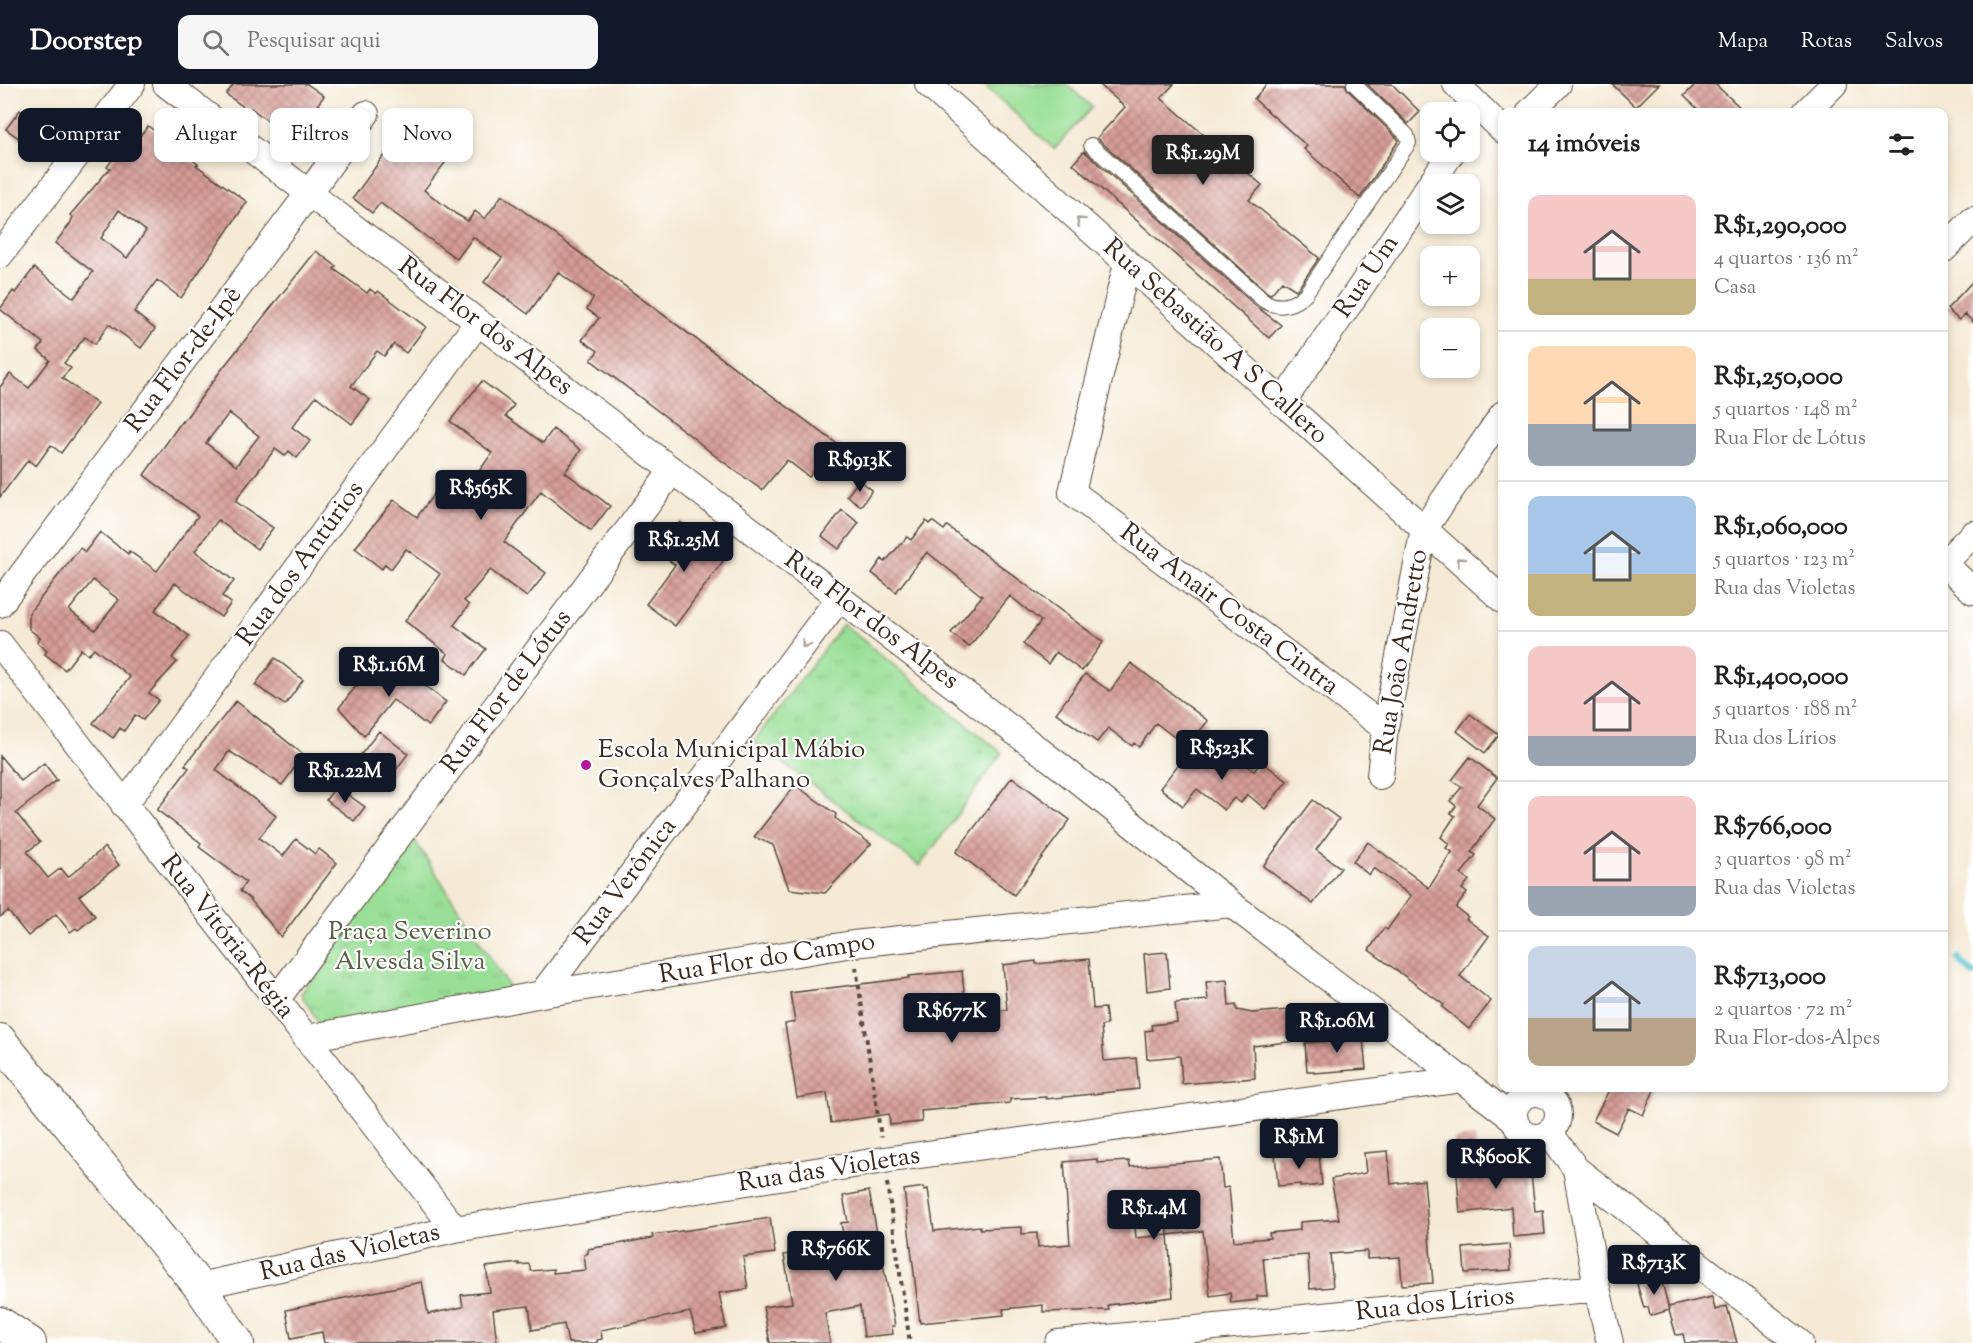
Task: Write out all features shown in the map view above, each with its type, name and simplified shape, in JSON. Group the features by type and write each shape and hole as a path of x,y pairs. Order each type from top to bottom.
{"street":[{"path":"0,255 132,84"},
{"name":"Rua Flor dos Alpes","path":"166,84 840,597 1061,767 1231,903 1515,1120"},
{"name":"Rua Sebastião A S Callero","path":"928,84 1498,596"},
{"path":"1456,84 1467,102"},
{"path":"1534,108 1558,84"},
{"path":"1810,108 1834,84"},
{"path":"1480,118 1498,128"},
{"name":"Rua Flor-de-Ipê","path":"0,604 331,162"},
{"name":"Rua Um","path":"1282,403 1445,162"},
{"path":"1948,245 1973,220"},
{"name":"Rua Anair Costa Cintra","path":"1127,263 1072,492 1385,728"},
{"name":"Rua dos Antúrios","path":"124,805 478,322"},
{"path":"1424,529 1498,421"},
{"name":"Rua Flor de Lótus","path":"276,1000 673,470"},
{"name":"Rua João Andretto","path":"1380,776 1385,728 1424,529"},
{"path":"1948,559 1973,534"},
{"path":"1948,567 1973,591"},
{"name":"Rua Verônica","path":"542,994 840,597"},
{"name":"Rua Vitória-Régia","path":"0,644 455,1229"},
{"name":"Rua Flor do Campo","path":"307,1038 542,994 853,944 1231,903"},
{"path":"0,1040 199,1286 238,1343"},
{"name":"Rua das Violetas","path":"199,1286 455,1229 884,1160 1463,1079"},
{"path":"1549,1092 1557,1108 1557,1122 1550,1132 1536,1137 1529,1136 1518,1127 1515,1112 1521,1099 1549,1092"},
{"path":"1550,1132 1576,1169 1800,1343"},
{"path":"1576,1169 1597,1288 1610,1343"},
{"name":"Rua dos Lírios","path":"1058,1343 1597,1288"},
{"path":"0,1323 30,1343"}],"lane":[{"path":"1091,145 1263,300 1277,306 1292,304 1306,293 1409,143 1407,135 1354,84"}],"green space":[{"path":"983,84 1066,84 1092,107 1054,149"},
{"path":"843,624 1002,753 920,866 754,741"},
{"name":"Praça Severino Alvesda Silva","path":"412,836 511,990 321,1027 301,994"}],"building":[{"path":"234,84 307,84 324,96 318,104 321,108 270,108 270,123 258,113 258,108 245,108 226,94"},
{"path":"1099,84 1174,84 1161,98 1262,185 1249,200 1319,258 1296,290 1282,281 1271,294 1268,293 1097,138 1125,107"},
{"path":"1267,84 1345,84 1348,90 1399,140 1360,198 1304,149 1307,146 1254,99"},
{"path":"1367,84 1392,84 1420,112 1408,124"},
{"path":"1612,84 1659,84 1636,107"},
{"path":"1696,84 1715,84 1741,108 1697,108 1684,96"},
{"path":"18,113 18,138 6,129"},
{"path":"148,126 154,131 154,162 195,162 198,164 196,165 247,202 181,298 157,280 134,312 155,329 141,348 109,324 95,344 85,337 64,363 71,368 62,378 97,404 61,453 51,445 36,466 28,460 0,497 0,387 10,374 29,388 50,360 38,350 43,343 0,309 34,268 74,298 93,272 55,243 70,224 73,217 70,215 110,168 107,167 111,162 142,162 142,134","holes":["119,210 146,231 127,258 101,238"]},
{"path":"1084,151 1257,307 1281,325 1269,338 1073,164"},
{"path":"382,158 382,162 446,162 424,190 456,214 468,221 475,211 485,219 502,195 844,449 830,466 823,460 809,477 787,460 762,490 591,360 598,351 582,340 599,318 587,309 593,298 558,272 528,314 484,282 502,258 473,237 457,259 380,203 372,213 353,198"},
{"path":"316,251 336,266 334,269 367,293 370,289 376,294 378,291 426,327 406,353 394,344 384,356 377,351 351,386 370,400 352,424 316,396 292,427 310,441 297,458 289,451 285,456 275,449 235,501 273,528 257,549 218,520 195,551 234,581 222,596 231,603 221,617 175,583 155,610 189,636 172,658 177,662 149,693 159,700 143,720 135,715 124,731 120,728 113,738 93,723 130,677 94,648 88,655 81,649 65,670 45,654 47,651 37,642 40,638 29,629 29,613 80,548 85,552 100,532 128,554 129,551 157,571 198,516 144,475 222,369","holes":["229,413 259,436 236,466 206,443","93,580 119,600 95,630 69,610"]},
{"path":"1973,281 1973,322 1965,314 1959,320 1948,308"},
{"path":"482,381 514,405 506,416 543,443 553,429 581,450 565,472 610,506 591,531 541,491 504,542 546,573 527,597 490,570 464,601 469,605 454,625 486,649 466,675 445,659 448,654 405,621 440,574 406,549 391,569 385,564 382,569 355,548 394,500 417,517 436,491 455,506 492,453 450,421"},
{"path":"859,480 872,490 861,506 847,496"},
{"path":"842,510 859,523 839,549 822,536"},
{"path":"926,521 929,524 932,521 944,530 947,526 1103,642 1082,671 1056,652 1048,664 1023,644 1041,621 1010,596 969,647 951,633 982,596 927,552 896,592 872,573 882,559 885,562 907,537 911,540"},
{"path":"680,522 726,557 675,626 646,604 675,565 657,552"},
{"path":"275,658 303,680 285,705 255,685"},
{"path":"394,662 446,702 428,726 393,700 364,736 339,708 371,666 383,676"},
{"path":"1131,663 1208,721 1187,747 1156,723 1139,747 1134,743 1132,746 1108,728 1097,742 1056,713 1085,674 1110,691"},
{"path":"236,701 304,755 282,785 229,751 216,770 276,816 259,838 283,856 296,839 315,854 319,849 337,863 281,937 250,899 240,891 246,882 199,847 201,843 157,810 189,768 185,765"},
{"path":"1470,714 1498,736 1485,753 1457,731"},
{"path":"379,731 408,754 388,780 359,757"},
{"path":"1192,747 1216,766 1229,750 1254,771 1262,762 1287,781 1265,809 1247,794 1241,803 1234,798 1224,810 1197,789 1183,806 1160,788"},
{"path":"0,756 21,781 44,763 57,780 16,813 40,842 27,852 48,878 61,868 68,877 105,847 119,865 79,896 95,916 78,930 76,928 70,932 56,914 28,936 8,911 0,917"},
{"path":"1470,757 1497,778 1477,805 1495,819 1471,852 1476,855 1461,874 1469,880 1462,889 1467,893 1456,908 1468,917 1466,919 1489,936 1460,976 1491,1001 1469,1029 1442,1007 1444,1005 1369,950 1384,928 1387,930 1411,896 1374,868 1369,875 1353,862 1368,842 1429,888 1452,852 1446,848 1449,844 1441,837 1455,816 1451,813 1456,806 1450,801 1462,787 1452,780"},
{"path":"1012,777 1070,820 1014,895 956,852"},
{"path":"795,785 836,814 835,818 871,844 825,893 789,889 773,845 754,837"},
{"path":"336,786 365,807 354,821 326,800"},
{"path":"1313,800 1339,819 1316,850 1341,868 1313,904 1263,866"},
{"path":"1167,952 1170,988 1147,991 1144,954"},
{"path":"1089,959 1093,1009 1105,1008 1107,1025 1101,1026 1104,1061 1136,1058 1139,1089 1046,1099 1046,1097 1010,1099 1010,1103 921,1111 922,1122 890,1125 889,1114 831,1123 827,1093 797,1098 785,1024 795,1022 790,993 962,971 966,1013 1007,1010 1003,965"},
{"path":"1227,980 1229,1006 1236,1005 1237,1010 1252,1013 1302,1009 1306,1040 1253,1046 1255,1078 1182,1084 1180,1056 1147,1059 1145,1031 1152,1030 1151,1025 1177,1022 1175,1003 1208,1000 1206,982"},
{"path":"1362,1029 1366,1069 1314,1073 1314,1071 1307,1071 1305,1043 1342,1040 1341,1031"},
{"path":"1608,1092 1653,1092 1643,1115 1629,1108 1616,1133 1593,1121"},
{"path":"1475,1137 1478,1166 1509,1163 1511,1175 1531,1173 1535,1211 1543,1210 1545,1234 1513,1237 1511,1207 1460,1213 1454,1139"},
{"path":"1388,1151 1391,1184 1424,1180 1433,1283 1402,1285 1400,1257 1367,1259 1367,1251 1330,1254 1333,1287 1310,1289 1308,1255 1263,1258 1267,1296 1257,1296 1257,1300 1231,1303 1230,1293 1210,1296 1203,1231 1168,1235 1173,1297 1108,1305 1109,1310 1043,1312 1043,1305 1003,1309 1004,1315 920,1323 904,1190 924,1187 924,1190 928,1189 934,1231 980,1226 980,1229 1022,1227 1022,1234 1037,1233 1038,1247 1070,1244 1064,1162 1097,1159 1097,1163 1129,1161 1130,1167 1220,1159 1223,1188 1229,1187 1234,1241 1270,1238 1269,1233 1300,1230 1300,1222 1339,1219 1331,1179 1366,1173 1364,1153","holes":["1166,1195 1168,1235 1136,1238 1132,1197"]},
{"path":"1294,1153 1294,1155 1319,1153 1322,1185 1278,1186 1275,1154"},
{"path":"869,1191 895,1326 892,1326 893,1334 864,1337 860,1306 825,1313 830,1343 770,1343 763,1307 792,1303 784,1255 818,1248 823,1245 823,1242 844,1238 841,1223 848,1222 843,1196"},
{"path":"770,1218 775,1253 743,1257 748,1289 719,1293 726,1328 696,1333 690,1312 601,1330 602,1339 597,1340 597,1343 568,1343 564,1324 532,1330 529,1306 493,1310 497,1343 324,1343 322,1332 291,1338 286,1310 422,1282 428,1314 463,1307 461,1295 490,1292 486,1267 519,1263 519,1265 529,1264 531,1271 553,1269 553,1273 586,1270 584,1255 588,1253 588,1249 653,1238 652,1235"},
{"path":"1509,1244 1511,1270 1465,1273 1463,1248"},
{"path":"1661,1278 1669,1310 1650,1316 1648,1307 1644,1308 1637,1284"},
{"path":"1712,1297 1715,1310 1727,1306 1737,1343 1685,1343 1683,1334 1676,1335 1668,1307"}],"waterway":[{"path":"1958,959 1973,974"}],"place":[{"name":"Escola Municipal Mábio Gonçalves Palhano","path":"586,765"}]}
